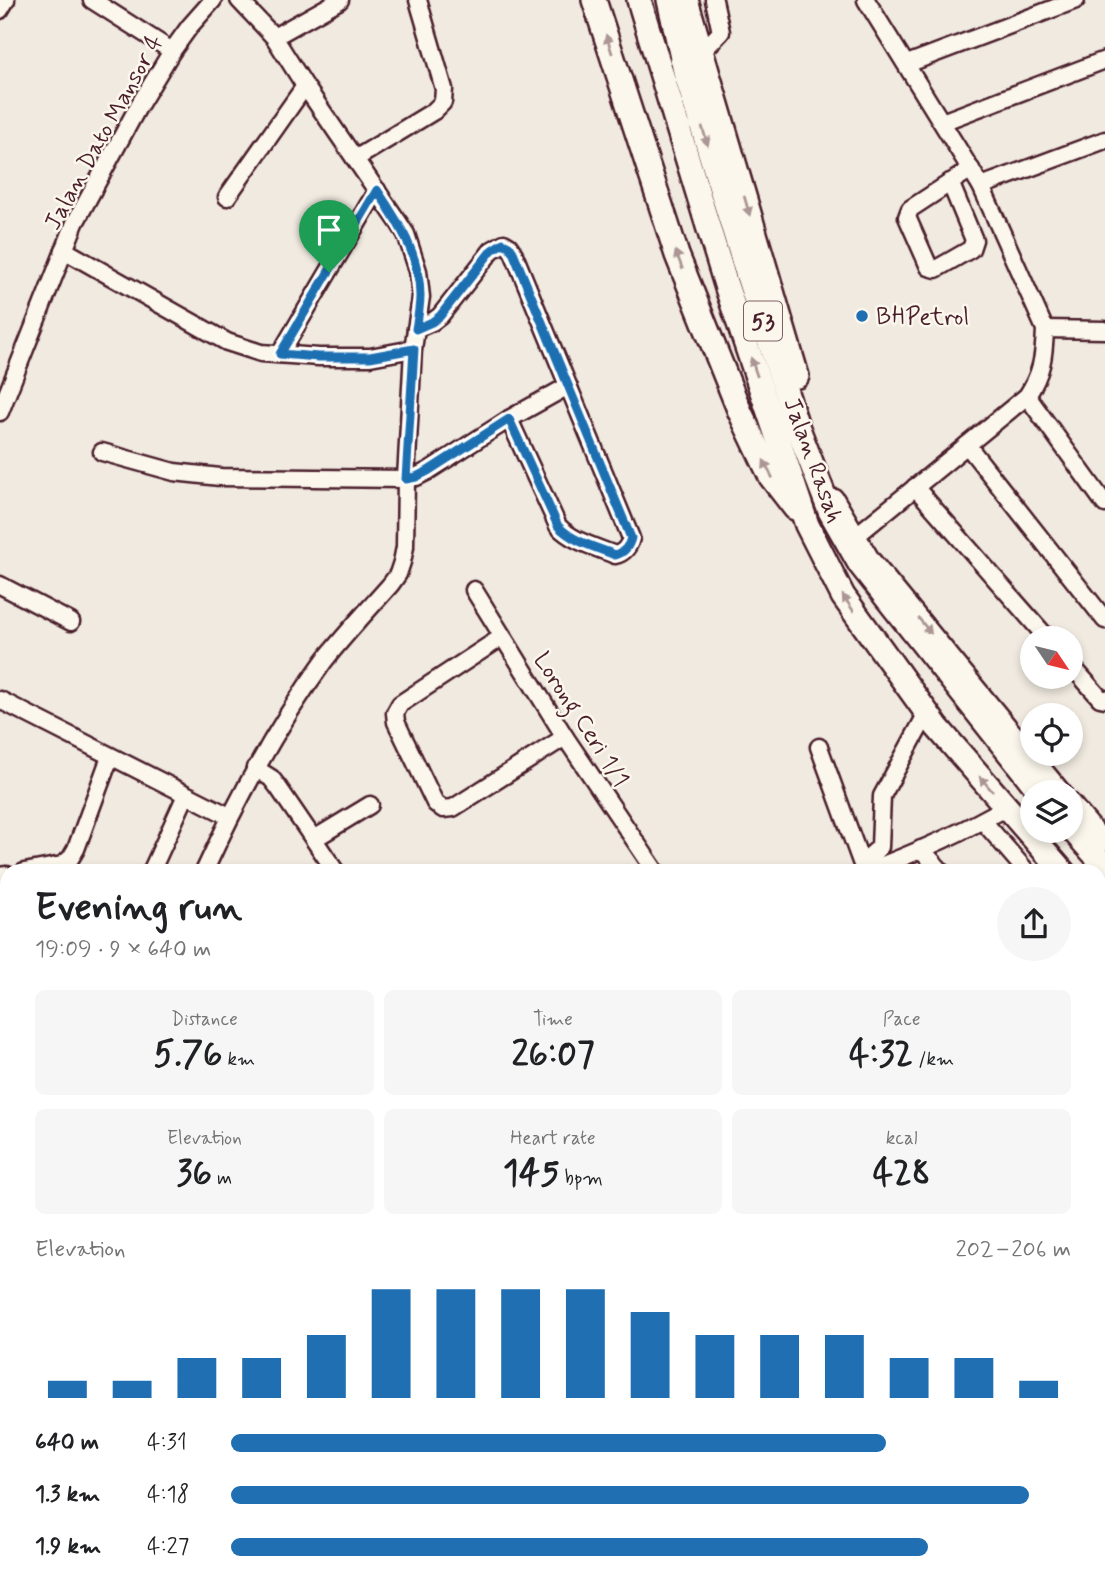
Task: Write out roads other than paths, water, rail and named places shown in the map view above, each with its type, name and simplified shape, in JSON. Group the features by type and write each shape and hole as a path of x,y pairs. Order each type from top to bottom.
{"highway":[{"path":"594,0 677,255 735,400 771,477 807,525"},
{"name":"Jalan Rasah","path":"639,0 726,285 807,525 843,596 937,727 1056,864"},
{"name":"Jalan Rasah","path":"669,0 685,71 748,276 797,426 830,511 860,564 1031,780"},
{"path":"686,0 831,490 860,564"},
{"path":"1083,841 1103,864"}],"street":[{"path":"0,10 6,0"},
{"path":"92,0 172,51"},
{"name":"Jalan Dato Mansor 4","path":"0,412 75,223 138,107 172,51 213,0"},
{"path":"208,864 229,816 291,709 325,661 398,574 405,547 414,349 421,297 418,271 406,234 304,86 274,37 239,0"},
{"path":"274,37 340,0"},
{"path":"355,159 435,111 443,102 444,89 418,0"},
{"path":"701,53 721,32 714,0"},
{"path":"857,535 1027,396 1042,367 1045,330 981,186 866,0"},
{"path":"906,64 1076,0"},
{"path":"942,122 1105,60"},
{"path":"227,197 304,86"},
{"path":"981,186 1105,140"},
{"path":"950,182 974,245 933,269 929,267 907,216 910,209 950,182 971,169"},
{"path":"280,354 377,190"},
{"path":"416,329 440,316 492,250 503,243 509,246 631,538 627,548 615,555 574,539 558,526 509,419"},
{"path":"64,250 227,342 261,353 370,357 414,349"},
{"path":"1045,330 1105,330"},
{"path":"102,452 174,472 197,475 406,479 428,471 509,419 568,386"},
{"path":"1027,396 1105,504"},
{"path":"967,445 1105,620"},
{"path":"915,487 1037,626"},
{"path":"831,490 871,559 1052,780"},
{"path":"0,585 71,622"},
{"name":"Lorong Ceri 1/1","path":"474,590 565,737 651,864"},
{"path":"502,637 400,704 395,713 396,722 435,803 443,809 453,808 565,737"},
{"path":"1083,679 1100,698 1105,699"},
{"path":"0,700 229,816"},
{"path":"868,864 880,847 882,796 927,713"},
{"path":"819,747 862,864"},
{"path":"63,864 76,849 110,757"},
{"path":"255,768 271,778 331,864"},
{"path":"154,864 186,794"},
{"path":"314,839 370,805"},
{"path":"898,864 921,849 983,821 1006,807"},
{"path":"1083,815 1102,835"},
{"path":"983,821 1020,864"},
{"path":"921,849 935,864"}],"place":[{"name":"BHPetrol","path":"862,316"}]}
